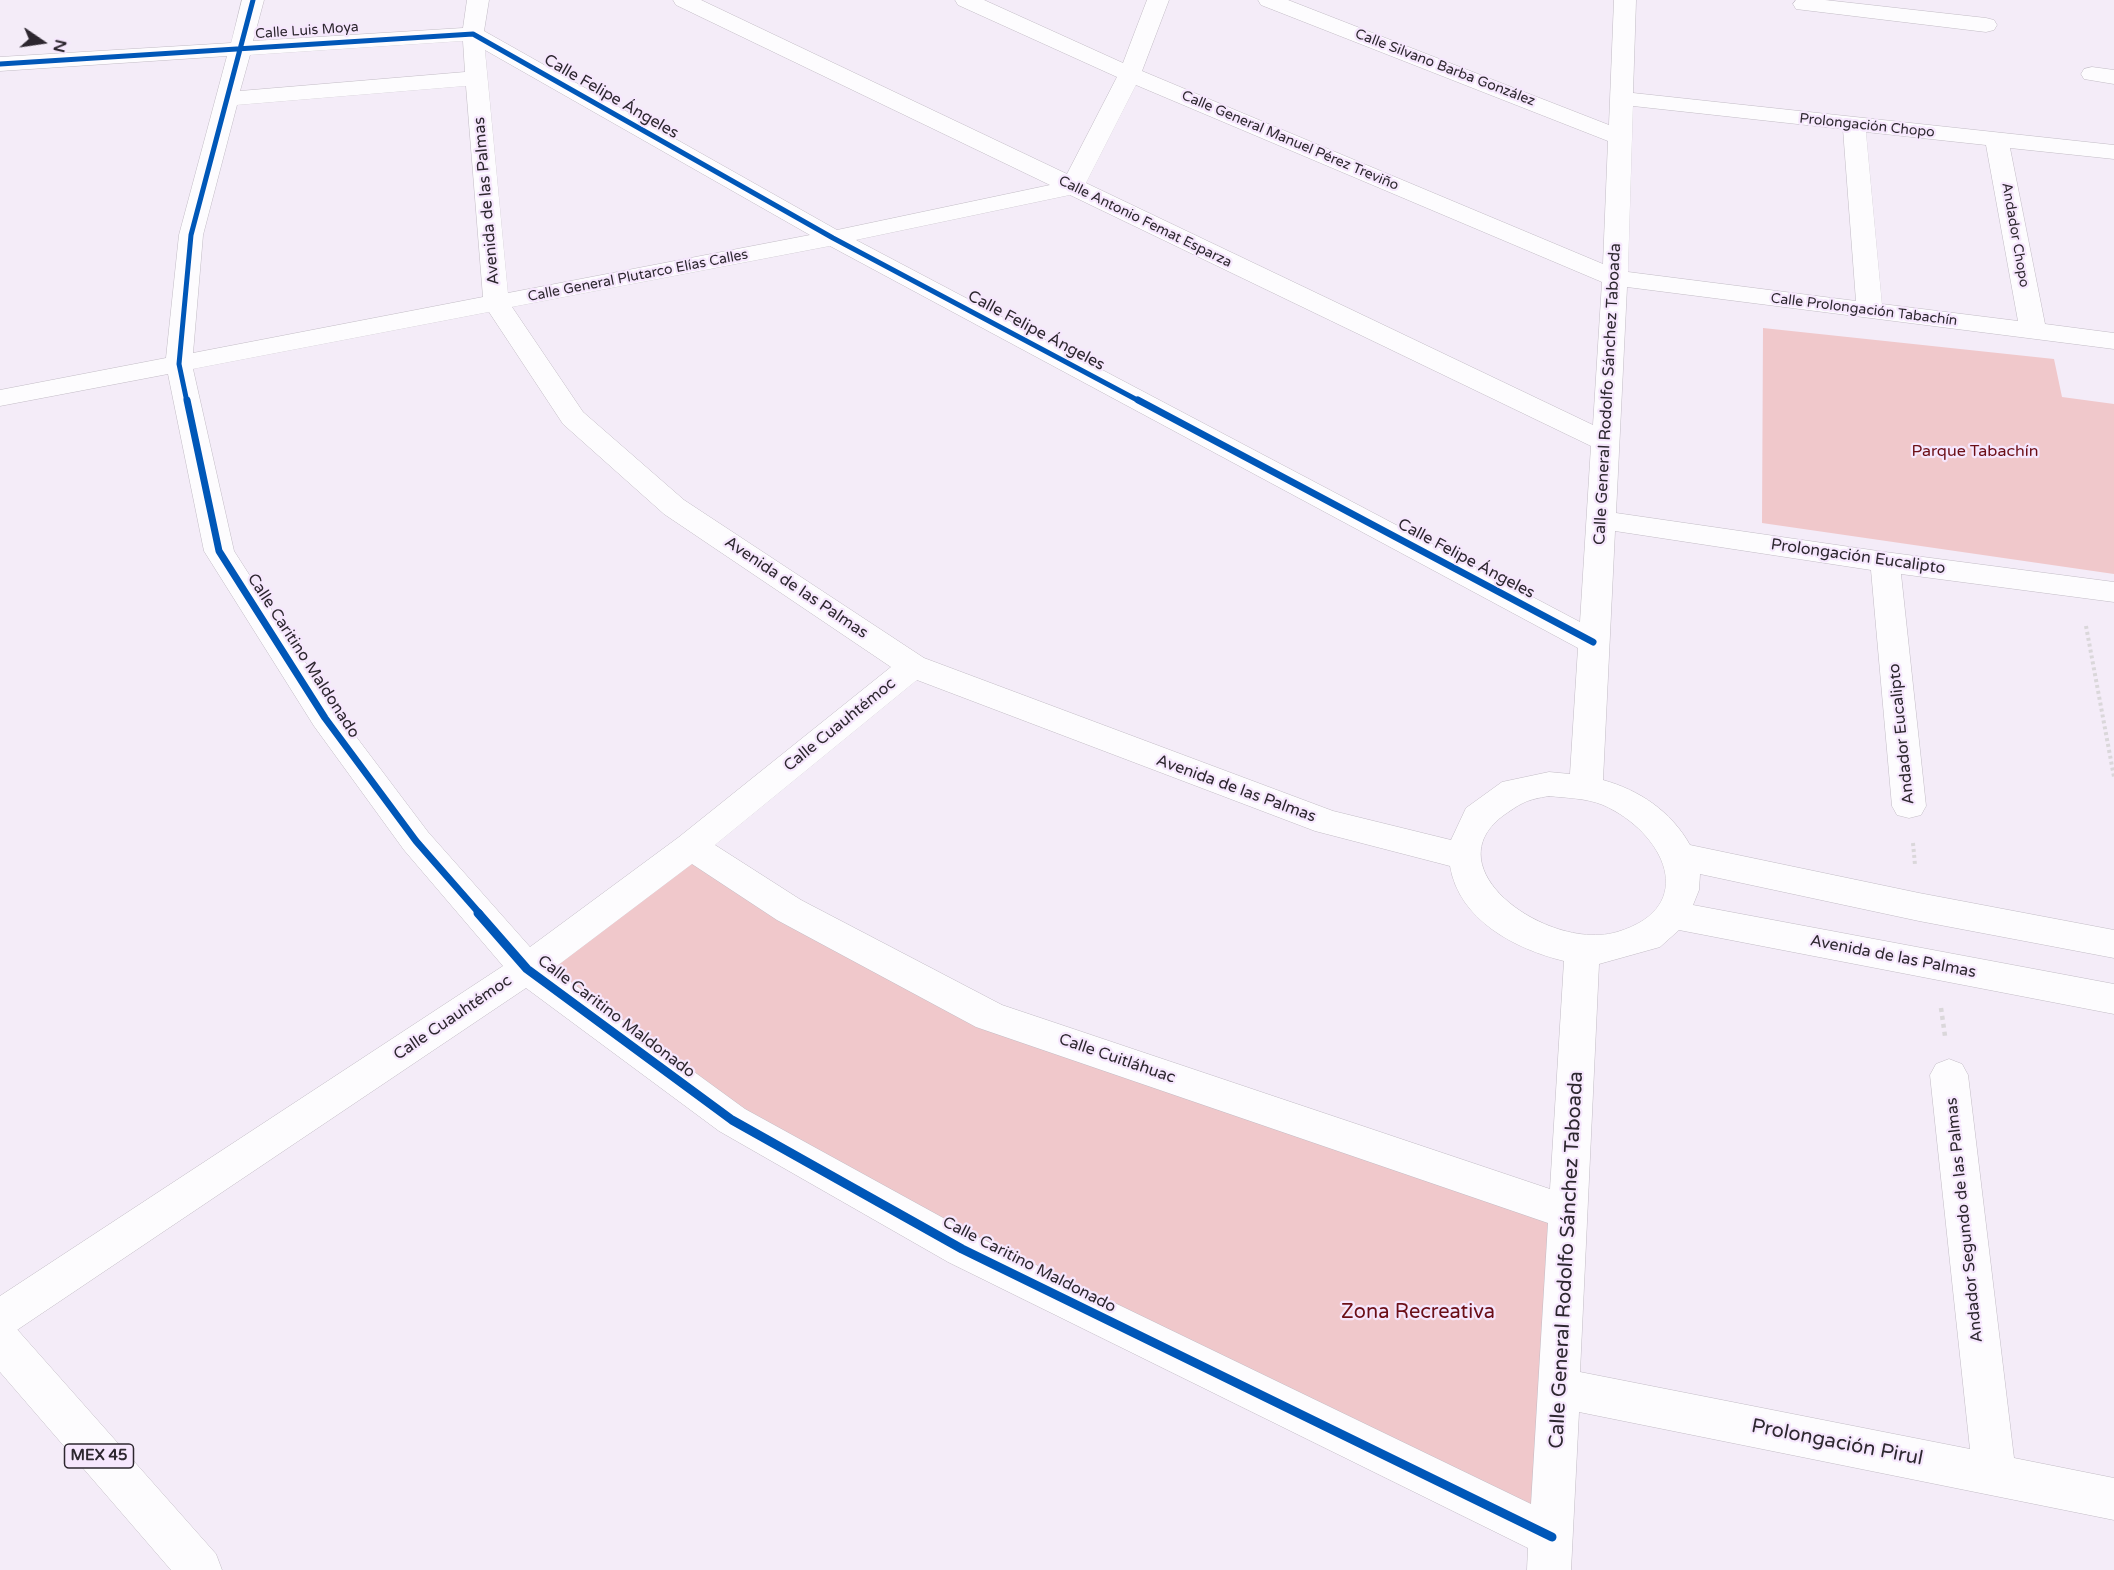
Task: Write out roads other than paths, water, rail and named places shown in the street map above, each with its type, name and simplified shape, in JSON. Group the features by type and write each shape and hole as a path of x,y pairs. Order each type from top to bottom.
{"street":[{"name":"Calle Caritino Maldonado","path":"253,0 238,49 191,235 179,363 219,551 339,737 416,841 527,969 732,1120 952,1243 1551,1554"},
{"name":"Avenida de las Palmas","path":"478,0 473,34 496,303 573,418 674,507 913,666 1327,822 1464,856"},
{"name":"Calle Antonio Femat Esparza","path":"684,0 1606,441"},
{"name":"Calle General Manuel Pérez Treviño","path":"966,0 1130,74 1615,278"},
{"path":"1072,187 1130,74 1158,0"},
{"name":"Calle Silvano Barba González","path":"1269,0 1620,136"},
{"name":"Calle General Rodolfo Sánchez Taboada","path":"1586,787 1615,278 1625,0"},
{"path":"1804,4 1870,6 1986,24"},
{"name":"Calle Luis Moya","path":"0,64 473,34"},
{"name":"Calle Felipe Ángeles","path":"473,34 833,238 1593,642"},
{"path":"227,99 477,78"},
{"name":"Prolongación Chopo","path":"1620,98 2114,152"},
{"path":"1854,125 1870,311"},
{"name":"Andador Chopo","path":"1997,140 2033,331"},
{"name":"Calle General Plutarco Elías Calles","path":"0,398 833,238 1072,187"},
{"name":"Calle Prolongación Tabachín","path":"1615,278 2114,341"},
{"name":"Prolongación Eucalipto","path":"1602,520 1884,562 2114,592"},
{"name":"Andador Eucalipto","path":"1884,562 1909,806"},
{"name":"Calle Cuauhtémoc","path":"0,1319 527,969 691,846 913,666"},
{"path":"1550,784 1586,787 1623,800 1653,820 1680,856 1683,889 1672,915 1649,936 1616,949 1582,951 1538,941 1511,928 1484,904 1468,875 1464,856 1468,832 1484,808 1516,790 1550,784"},
{"name":"Calle Cuitláhuac","path":"691,846 789,910 989,1016 1569,1213"},
{"path":"1680,856 1919,907 2114,944"},
{"name":"Avenida de las Palmas","path":"1672,915 2114,999"},
{"name":"Calle General Rodolfo Sánchez Taboada","path":"1551,1554 1582,951"},
{"name":"Andador Segundo de las Palmas","path":"1949,1075 1994,1475"},
{"name":"MEX 45","path":"0,1341 200,1570"},
{"name":"Prolongación Pirul","path":"1560,1388 2114,1499"}],"park label":[{"name":"Parque Tabachín","path":"1975,452"},
{"name":"Zona Recreativa","path":"1418,1313"}]}
